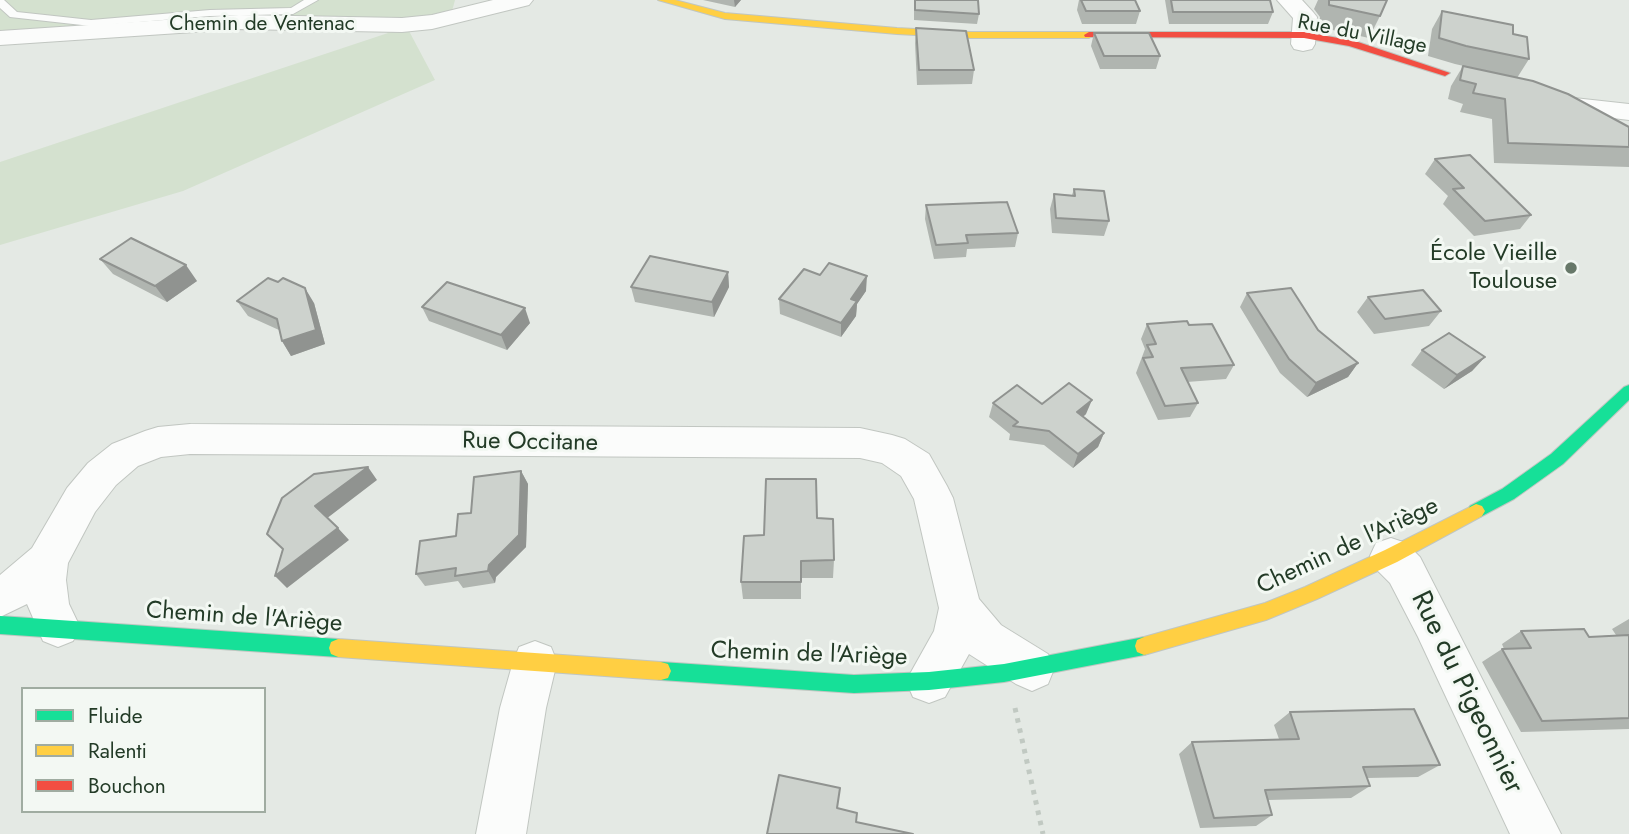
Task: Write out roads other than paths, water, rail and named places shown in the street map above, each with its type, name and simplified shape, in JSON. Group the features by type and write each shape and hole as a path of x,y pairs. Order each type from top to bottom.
{"street":[{"name":"Chemin de Ventenac","path":"0,38 227,22 402,25 432,23 521,0"},
{"name":"Rue du Village","path":"663,0 725,16 885,31 971,35 1304,39 1452,74"},
{"path":"1289,0 1305,17 1304,39"},
{"path":"1556,101 1618,119"},
{"name":"Chemin de l'Ariège","path":"0,625 854,684 929,681 1018,671 1162,642 1266,611 1391,556 1508,494 1557,459 1629,391"},
{"name":"Rue Occitane","path":"0,598 24,583 47,561 81,500 102,474 125,455 158,442 190,439 860,443 892,450 915,465 933,498 960,608 953,641 929,681"},
{"name":"Rue du Pigeonnier","path":"1391,556 1405,570 1433,623 1536,834"},
{"name":"Rue Occitane","path":"47,561 45,580 48,605 58,627"},
{"name":"Rue Occitane","path":"960,608 985,640 1018,671"},
{"path":"501,834 523,708 535,662"}],"lane":[{"path":"0,2 14,15 91,23 210,13 293,11 312,0"}],"place":[{"name":"École Vieille Toulouse","path":"1571,268"}]}
